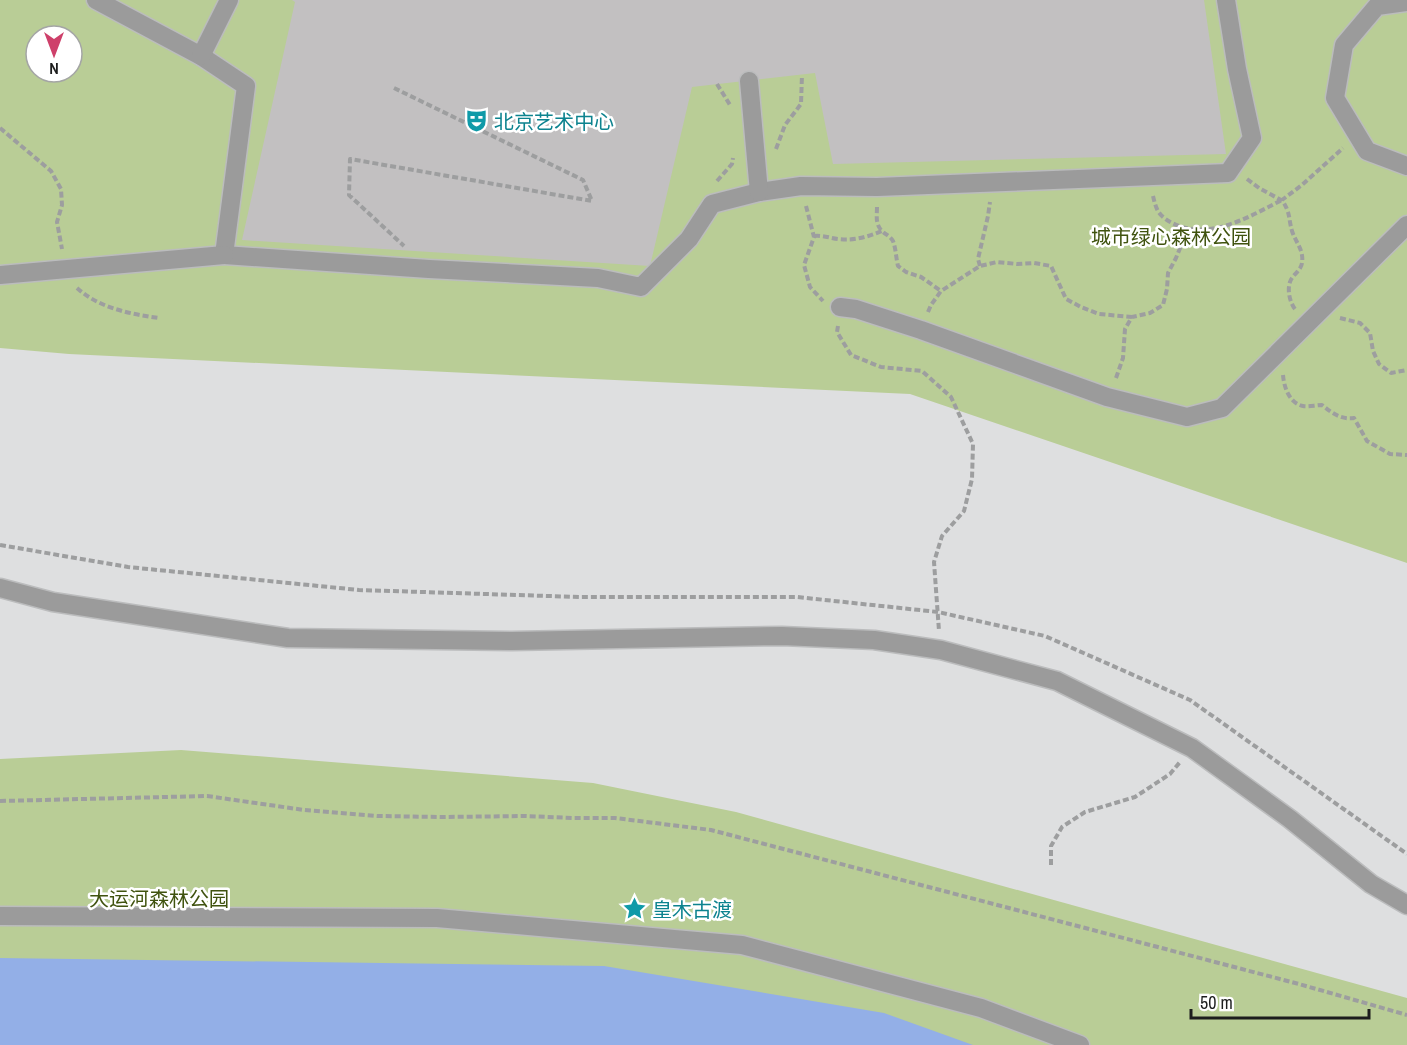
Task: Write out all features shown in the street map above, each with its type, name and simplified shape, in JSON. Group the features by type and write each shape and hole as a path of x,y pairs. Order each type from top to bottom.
{"street":[{"path":"96,0 201,56 246,86 225,255"},
{"path":"201,56 229,0"},
{"path":"0,275 225,255 598,278 642,287 689,239 712,204 759,192 801,186 877,187 1228,173 1251,138 1226,0"},
{"path":"1407,2 1377,6 1344,45 1335,98 1367,151 1407,165"},
{"path":"749,81 759,192"},
{"path":"840,307 856,309 921,330 1107,397 1187,417 1222,408 1407,225"},
{"path":"0,588 53,602 288,639 512,641 782,636 874,640 941,650 1057,681 1192,748 1290,819 1371,884 1407,905"},
{"path":"0,916 436,918 741,945 981,1008 1080,1045"}],"path":[{"path":"776,150 785,125 801,104 802,75"},
{"path":"717,84 734,111"},
{"path":"394,88 583,180 592,201 350,159 349,195 429,269"},
{"path":"0,128 51,171 62,189 62,205 57,222 67,279 84,295 105,306 159,318"},
{"path":"1151,177 1157,211 1171,223 1188,229 1206,230 1223,227 1241,221 1282,200 1358,135"},
{"path":"714,184 732,164 734,156"},
{"path":"1228,173 1247,179 1258,188 1282,200 1289,211 1292,231 1302,252 1302,265 1290,281 1289,297 1292,306 1308,322"},
{"path":"980,266 978,259 989,208 989,183"},
{"path":"801,186 814,236 804,265 810,287 823,301 840,307 837,332 851,355 881,367 922,371 951,397 973,444 972,479 964,511 942,536 934,562 941,650"},
{"path":"877,187 876,223 891,237 898,266 906,272 921,277 941,291"},
{"path":"921,330 931,305 941,291 980,266 997,262 1051,266 1066,299 1099,314 1132,317 1150,313 1163,305 1168,273 1188,229"},
{"path":"814,236 852,239 882,231"},
{"path":"1323,307 1333,316 1360,323 1370,333 1373,351 1379,364 1391,373 1407,370"},
{"path":"1107,397 1123,358 1125,329 1132,317"},
{"path":"1270,360 1283,371 1284,386 1292,400 1302,406 1322,405 1346,420 1354,418 1367,441 1390,454 1407,455"},
{"path":"1051,865 1051,846 1062,827 1085,812 1135,797 1170,774 1192,748"},
{"path":"0,801 207,796 304,810 378,816 615,818 711,830 1299,984 1407,1015"}],"green space":[{"name":"城市绿心森林公园","path":"0,0 1407,0 1407,563 910,394 69,354 0,348"},
{"name":"大运河森林公园","path":"181,750 593,783 736,812 1407,998 1407,1045 0,1045 0,759"}],"water":[{"path":"0,958 604,966 884,1013 973,1045 0,1045"}],"building":[{"name":"北京艺术中心","path":"292,0 1204,0 1226,154 833,164 815,73 692,87 650,266 242,240 295,2"}],"place":[{"name":"北京艺术中心","path":"476,121"},
{"name":"皇木古渡","path":"634,909"}]}
